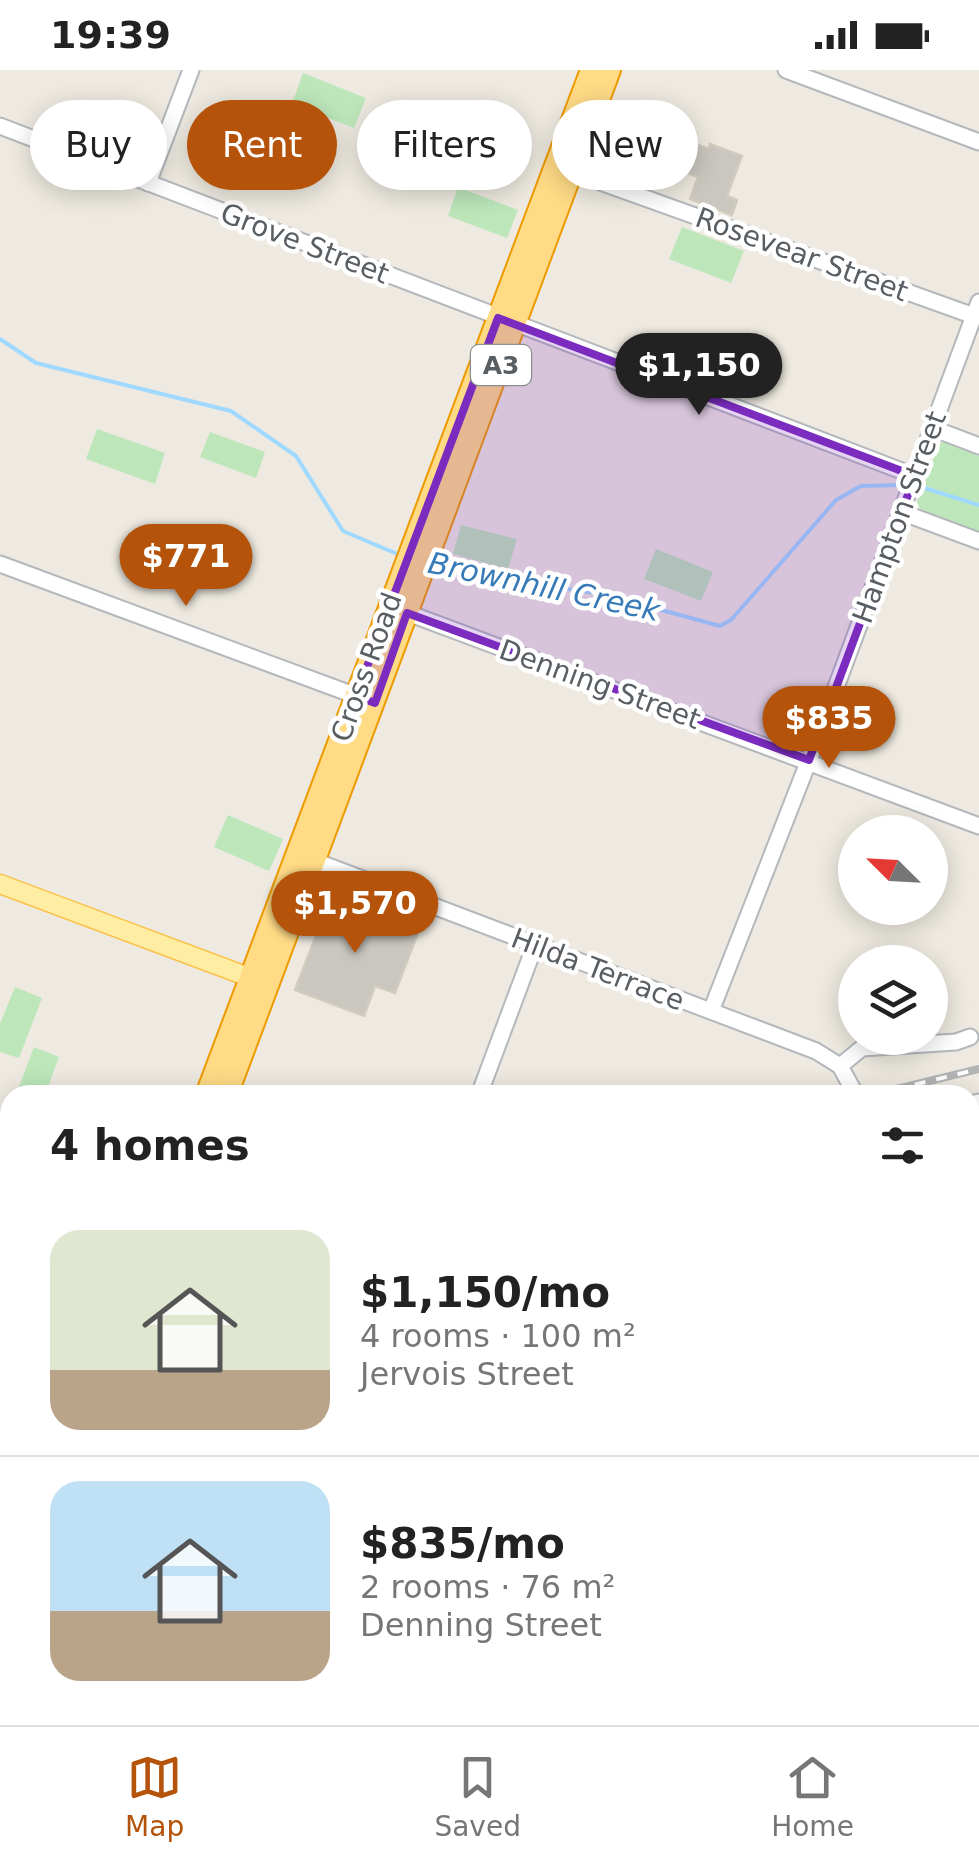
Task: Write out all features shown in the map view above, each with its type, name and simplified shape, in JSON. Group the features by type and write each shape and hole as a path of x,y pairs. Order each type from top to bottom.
{"highway":[{"name":"Cross Road","path":"583,100 591,70"},
{"name":"Cross Road","path":"596,100 610,70"},
{"name":"Cross Road","path":"211,1085 259,981 557,190"},
{"name":"Cross Road","path":"231,1085 259,981"}],"main road":[{"path":"0,884 259,981"}],"street":[{"path":"167,132 190,70"},
{"path":"786,70 979,142"},
{"name":"Grove Street","path":"0,126 30,138"},
{"name":"Grove Street","path":"166,190 913,482"},
{"name":"Rosevear Street","path":"627,190 976,309"},
{"name":"Hampton Street","path":"711,1012 976,309"},
{"path":"932,428 979,446"},
{"path":"901,512 979,541"},
{"path":"0,564 366,700"},
{"name":"Denning Street","path":"398,610 979,826"},
{"name":"Hilda Terrace","path":"306,858 816,1051 840,1066"},
{"path":"483,1085 534,945"},
{"path":"850,1085 840,1066 862,1048 956,1042 970,1037"}],"highlighted area":[{"path":"498,318 915,476 809,760 407,613 375,703 356,696"}],"green space":[{"path":"303,73 366,98 357,100 354,128 337,121 337,100 293,100"},
{"path":"457,190 518,210 507,238 448,216"},
{"path":"682,227 744,251 731,283 669,259"},
{"path":"97,429 165,453 155,484 86,459"},
{"path":"210,432 265,452 256,478 200,457"},
{"path":"946,441 979,453 979,533 922,512 917,502 939,444"},
{"path":"461,525 517,539 508,569 453,554"},
{"path":"656,549 713,572 701,601 644,579"},
{"path":"228,815 283,839 269,871 214,847"},
{"path":"15,987 42,998 19,1058 0,1052 0,1024"},
{"path":"34,1047 59,1057 49,1085 20,1085"}],"building":[{"path":"710,144 742,156 727,196 737,200 732,215 690,199 693,190 698,190 698,145 709,149"},
{"path":"332,894 419,930 395,993 375,986 364,1016 295,990"}],"waterway":[{"name":"Brownhill Creek","path":"0,339 36,363 231,411 296,456 343,531 402,556"},
{"name":"Brownhill Creek","path":"434,567 603,594 720,626 731,620 836,500 861,486 904,485"},
{"name":"Brownhill Creek","path":"918,486 979,505"}],"railway":[{"path":"913,1085 979,1069"}]}
